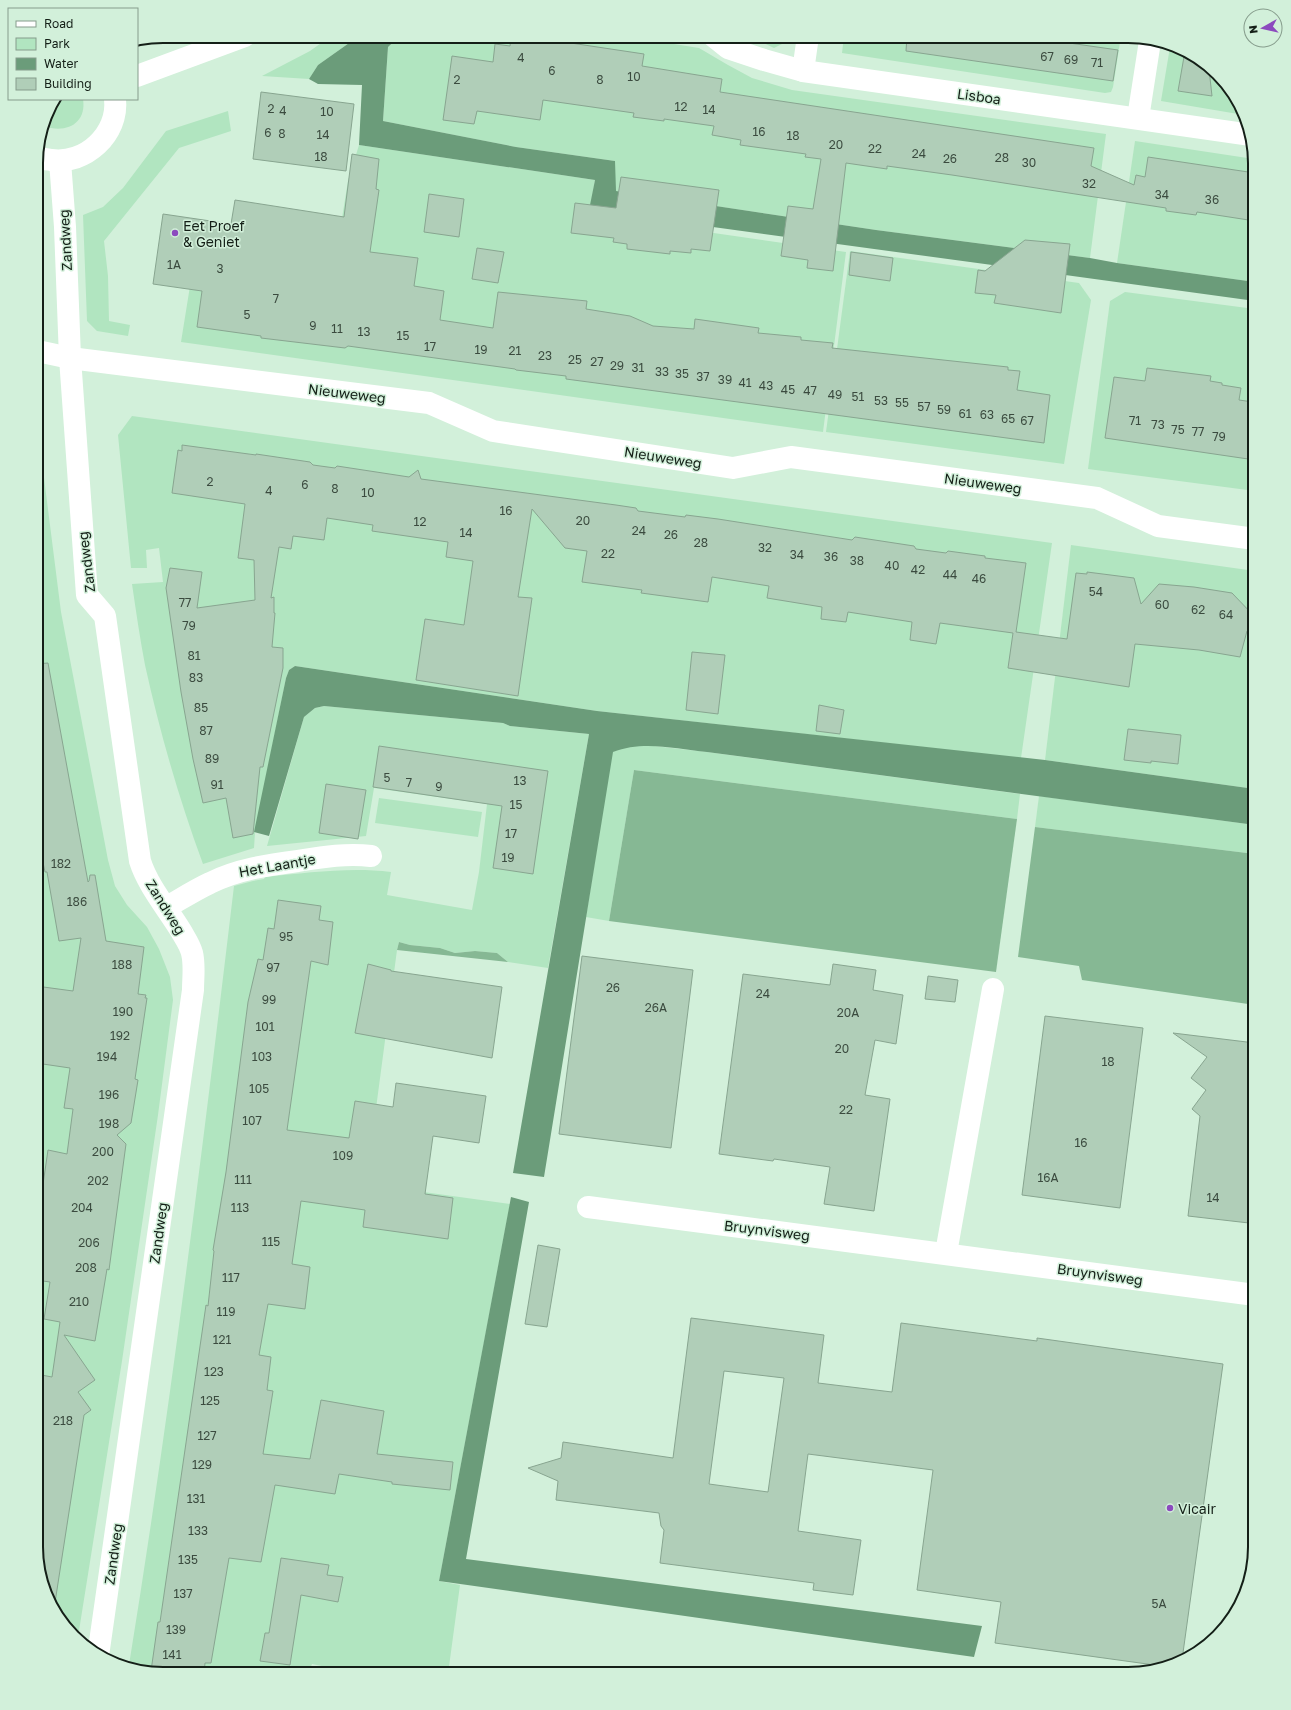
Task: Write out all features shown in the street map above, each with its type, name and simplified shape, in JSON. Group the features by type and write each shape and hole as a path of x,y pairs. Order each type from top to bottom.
{"street":[{"path":"138,76 226,43"},
{"name":"Lisboa","path":"722,43 728,48 764,60 803,70 1244,134"},
{"path":"803,70 807,43"},
{"path":"1138,118 1149,45"},
{"path":"43,158 60,161 85,154 100,142 112,125 116,105 115,100"},
{"name":"Zandweg","path":"60,161 65,227 70,358 87,595 104,616 140,861 148,879 167,907 192,952 194,965 193,990 99,1648"},
{"name":"Nieuweweg","path":"43,352 70,358 429,404 493,431 734,468 791,457 1097,498 1158,526 1248,538"},
{"name":"Het Laantje","path":"167,907 209,883 254,867 332,856 355,854 371,856"},
{"path":"946,1253 993,989"},
{"name":"Bruynvisweg","path":"588,1207 946,1253 1248,1294"}],"green space":[{"path":"321,43 349,43 318,65 309,79 262,76 310,51"},
{"path":"392,43 668,43 699,48 752,78 792,90 1106,134 1090,258 876,230 615,191 615,161 516,147 383,121 388,47"},
{"path":"764,43 784,43 774,48"},
{"path":"843,43 1120,43 1113,87 1111,92 1105,93 842,53"},
{"path":"1169,50 1188,59 1207,73 1228,97 1238,114 1161,101"},
{"path":"61,100 83,100 82,115 78,121 67,128 49,127"},
{"path":"228,111 231,131 179,148 104,241 108,276 109,321 130,325 128,336 97,331 87,321 83,215 103,207 123,188 166,131"},
{"path":"1135,141 1248,158 1248,281 1117,263"},
{"path":"359,145 595,180 589,215 846,252 823,432 181,342 200,224 338,243 348,181"},
{"path":"850,251 1079,283 1091,300 1064,464 826,432"},
{"path":"1125,292 1248,308 1248,490 1088,469 1110,301"},
{"path":"132,416 1052,543 1021,758 597,711 295,666 289,670 286,678 255,832 254,848 203,864 178,790 157,716 145,665 138,625 132,584 163,582 159,548 146,550 147,568 131,568 118,435"},
{"path":"43,470 61,612 108,860 115,886 127,905 147,927 159,949 170,977 173,1000 158,1115 122,1361 79,1633 55,1600 47,1578 43,1546"},
{"path":"1071,545 1248,570 1248,788 1045,760"},
{"path":"324,706 503,723 510,726 589,734 548,968 508,962 497,953 475,951 455,953 440,948 410,945 399,942 397,950 366,1184 510,1204 439,1581 460,1585 449,1667 327,1667 312,1664 311,1667 148,1666 129,1662 173,1373 234,886 264,879 265,877 312,872 359,870 391,872 387,895 472,910 479,872 487,804 374,788 366,836 267,846 304,717 315,708"},
{"path":"645,745 1020,794 1017,819 634,770 609,921 586,917 612,752 624,747"},
{"path":"1039,796 1248,824 1248,853 1035,827"},
{"path":"379,798 482,812 478,837 375,823"}],"shaded area":[{"path":"634,770 1017,819 996,972 609,921"},
{"path":"1035,827 1248,853 1248,1004 1082,980 1079,966 1018,957"},
{"path":"399,942 410,945 440,948 455,953 475,951 497,953 508,962 397,950"}],"water":[{"path":"349,43 392,43 388,47 383,121 516,147 615,161 616,191 876,230 1090,258 1248,281 1248,300 589,210 595,180 359,145 362,85 318,84 309,79 318,65"},
{"path":"295,666 597,711 1045,760 1248,788 1248,824 660,746 624,748 613,752 544,1177 513,1173 589,734 510,726 503,723 324,706 315,708 304,717 269,836 254,832 286,678 289,670"},
{"path":"511,1197 529,1202 466,1559 982,1626 974,1657 439,1581"}],"building":[{"path":"510,43 571,43 644,54 642,66 722,79 720,92 1094,148 1091,166 1134,185 1136,175 1145,177 1148,157 1248,172 1248,220 1197,212 1196,215 1166,211 1166,208 952,175 887,166 887,169 846,163 833,271 807,268 808,260 781,256 788,206 813,209 821,159 805,157 806,154 740,145 741,140 712,135 714,126 664,119 664,121 633,117 634,113 543,100 540,120 477,111 474,124 443,120 452,56 493,62 495,44 510,46"},
{"path":"907,43 1069,43 1118,50 1113,81 906,51"},
{"path":"1184,57 1210,76 1212,96 1178,91"},
{"path":"261,92 354,104 346,171 253,159"},
{"path":"352,154 379,159 376,189 379,190 370,252 418,258 414,286 444,291 440,320 493,328 498,292 587,301 586,309 630,316 653,326 694,329 695,319 759,328 758,333 801,337 801,340 833,343 832,348 1008,367 1008,370 1020,371 1017,390 1050,395 1044,443 566,379 566,376 348,346 345,348 261,338 261,336 197,327 202,291 153,284 163,214 231,224 235,200 344,217"},
{"path":"621,177 719,190 710,251 691,249 691,253 670,251 670,254 627,249 627,244 613,242 614,238 571,233 575,203 616,208"},
{"path":"429,194 464,199 459,237 424,232"},
{"path":"1025,240 1070,244 1061,313 994,303 996,295 975,293 978,270 985,271"},
{"path":"477,248 504,252 498,283 472,279"},
{"path":"851,252 893,258 890,281 849,275"},
{"path":"1147,368 1211,376 1210,381 1222,383 1222,385 1241,388 1239,400 1248,401 1248,459 1105,438 1114,377 1145,381"},
{"path":"182,445 310,462 313,465 335,468 337,466 409,477 418,470 421,479 616,505 636,508 638,511 685,517 686,515 718,519 852,540 855,537 914,546 916,549 946,553 948,551 985,556 985,558 1026,563 1016,632 1067,639 1076,573 1087,574 1087,572 1134,578 1141,604 1159,584 1194,587 1232,593 1248,610 1248,631 1240,657 1199,650 1135,644 1129,687 1008,668 1013,633 940,623 936,644 910,640 912,622 848,612 846,622 821,619 822,607 767,598 769,586 712,577 708,602 641,593 642,590 582,582 587,551 565,548 532,509 518,597 532,598 518,696 416,680 425,619 464,625 473,561 446,557 448,542 372,531 373,525 327,518 324,540 293,536 291,549 279,547 271,598 274,597 275,613 272,647 283,648 283,668 263,767 260,767 253,834 233,838 226,798 203,803 193,759 181,692 166,588 170,568 202,572 197,608 255,600 254,560 238,558 245,504 172,493 178,450 182,451"},
{"path":"692,652 725,655 718,714 686,710"},
{"path":"43,663 48,663 88,882 90,875 95,875 106,941 144,947 138,994 146,995 145,998 147,998 135,1079 138,1080 131,1123 117,1135 126,1144 109,1270 107,1269 95,1341 64,1335 95,1380 78,1392 91,1410 84,1415 55,1601 47,1578 43,1546 43,1375 52,1377 60,1322 44,1319 50,1282 43,1281 43,1184 48,1150 67,1154 73,1109 64,1108 70,1068 43,1064 43,987 73,991 81,938 59,941 47,872 45,872 43,862"},
{"path":"819,705 844,710 840,734 816,731"},
{"path":"1128,729 1181,735 1178,764 1124,760"},
{"path":"379,746 548,771 533,874 493,868 502,806 373,787"},
{"path":"326,784 366,790 358,839 319,833"},
{"path":"278,900 321,906 319,920 333,922 328,965 311,961 287,1130 349,1138 355,1101 393,1107 396,1083 486,1096 479,1143 433,1136 425,1194 453,1198 448,1239 363,1227 365,1210 301,1201 292,1264 310,1267 305,1309 268,1304 259,1355 271,1357 267,1390 273,1391 263,1454 310,1459 321,1400 384,1411 377,1454 453,1462 450,1490 392,1484 392,1482 339,1474 335,1494 275,1485 261,1562 229,1558 211,1663 205,1663 205,1667 152,1666 158,1622 160,1622 206,1305 208,1306 213,1250 226,1172 248,1002 258,959 263,960 268,928 274,929"},
{"path":"582,956 693,970 671,1148 559,1134"},
{"path":"368,964 391,971 502,987 492,1058 355,1033"},
{"path":"833,964 876,970 873,990 903,995 896,1044 875,1040 865,1095 890,1099 874,1211 824,1204 830,1167 774,1159 773,1161 719,1154 743,974 830,985"},
{"path":"928,976 958,980 955,1002 925,999"},
{"path":"1045,1016 1143,1028 1120,1208 1022,1195"},
{"path":"1173,1033 1248,1042 1248,1223 1188,1216 1200,1116 1192,1109 1206,1090 1191,1078 1207,1057"},
{"path":"538,1245 560,1249 547,1327 525,1324"},
{"path":"691,1318 824,1335 818,1383 892,1392 901,1323 1037,1341 1037,1338 1223,1364 1183,1654 1152,1665 995,1643 1001,1602 917,1590 933,1470 808,1454 798,1531 861,1540 853,1595 813,1590 814,1583 660,1563 664,1530 661,1526 659,1513 556,1500 558,1481 528,1468 561,1458 563,1442 673,1458","holes":["724,1371 784,1378 768,1492 709,1484"]},
{"path":"281,1558 329,1565 327,1575 343,1577 338,1602 301,1595 290,1665 260,1661 265,1633 269,1633"}],"place":[{"name":"Eet Proef & Geniet","path":"175,233"},
{"name":"Vicair","path":"1170,1508"}]}
